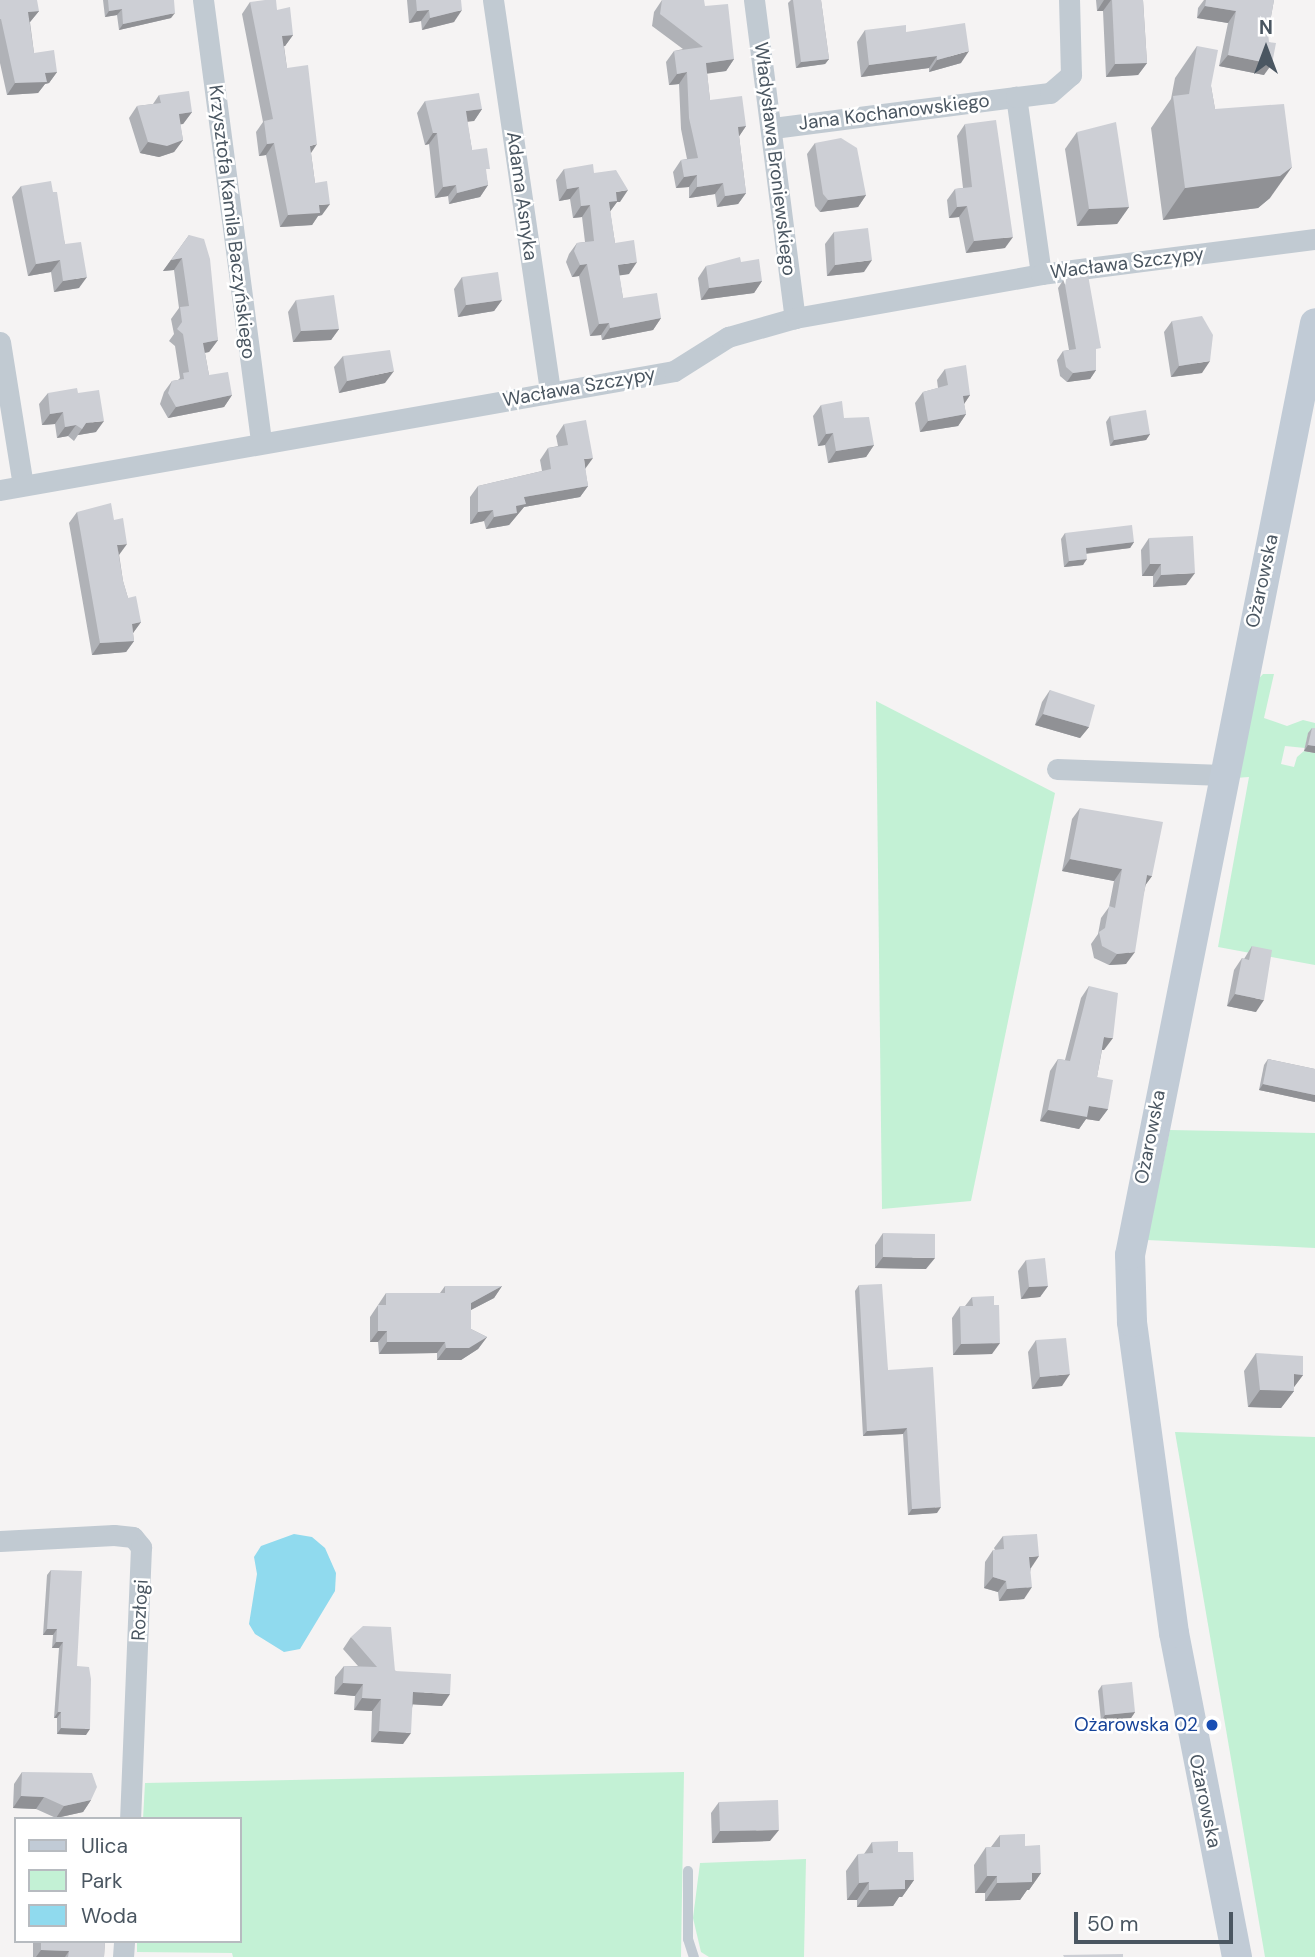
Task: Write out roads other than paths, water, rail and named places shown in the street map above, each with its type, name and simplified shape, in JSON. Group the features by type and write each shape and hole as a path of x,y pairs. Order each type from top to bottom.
{"main road":[{"name":"Ożarowska","path":"1237,1957 1174,1633 1129,1288 1139,1191 1315,323"}],"street":[{"name":"Krzysztofa Kamila Baczyńskiego","path":"203,0 261,443"},
{"name":"Adama Asnyka","path":"493,0 551,392"},
{"name":"Władysława Broniewskiego","path":"754,0 773,128 795,318"},
{"name":"Jana Kochanowskiego","path":"773,128 1050,93 1062,88 1071,75 1069,0"},
{"name":"Jana Kochanowskiego","path":"1016,97 1041,274"},
{"name":"Wacława Szczypy","path":"0,490 674,371 727,337 795,318 1041,274 1315,239"},
{"path":"0,342 23,485"},
{"path":"1057,769 1223,775"},
{"name":"Rozłogi","path":"0,1541 114,1535 132,1537 141,1547 130,1817"}],"lane":[{"path":"688,1871 688,1939 694,1957"}],"water":[{"path":"294,1534 312,1537 325,1548 336,1573 335,1591 300,1649 284,1652 255,1634 249,1624 257,1574 254,1557 261,1546"}],"place":[{"name":"Ożarowska 02","path":"1212,1725"}]}
